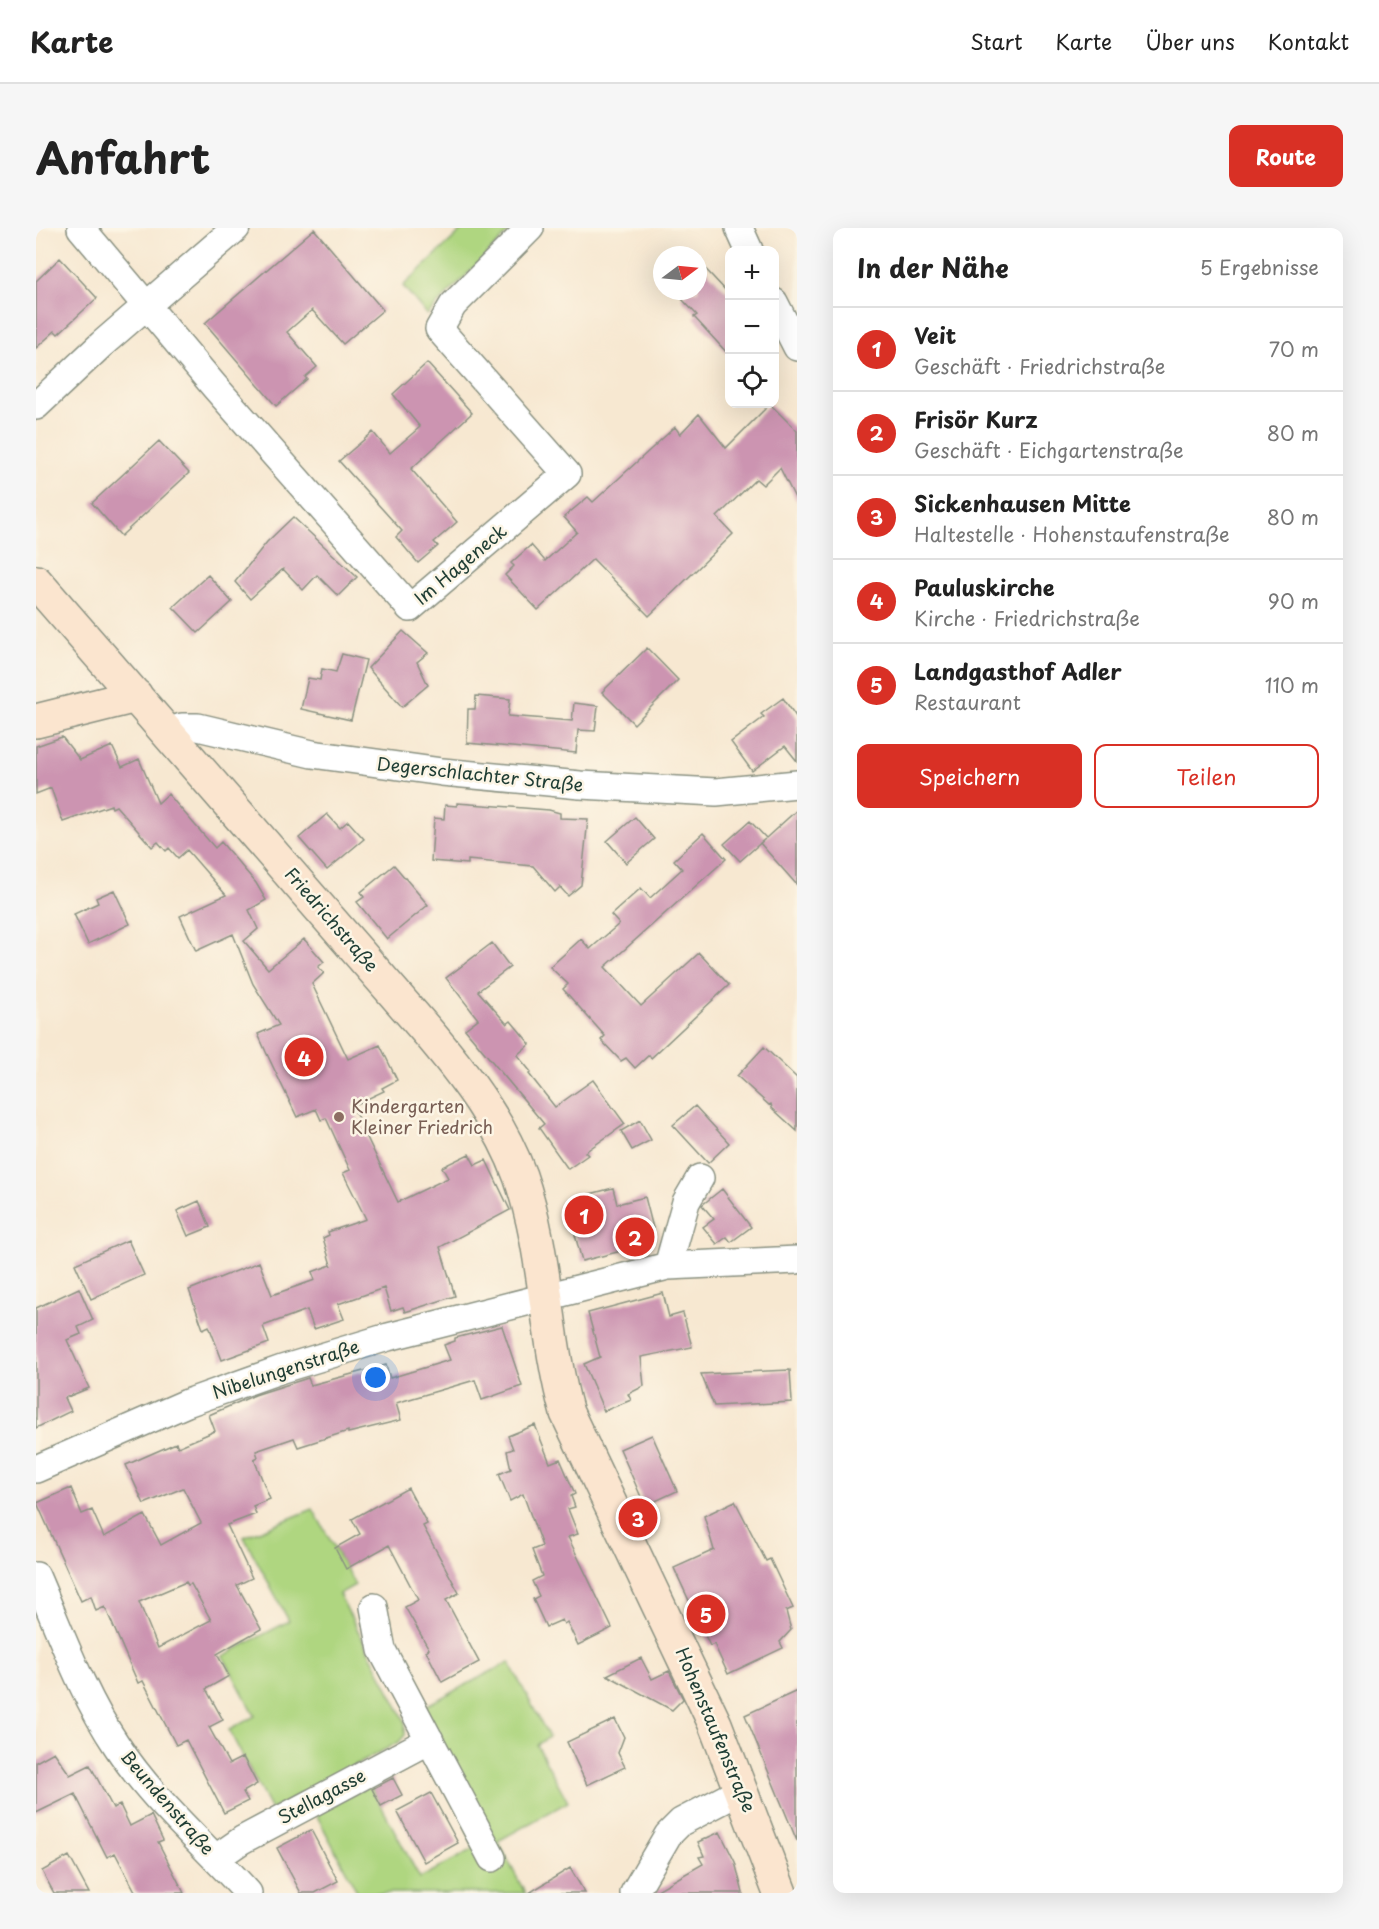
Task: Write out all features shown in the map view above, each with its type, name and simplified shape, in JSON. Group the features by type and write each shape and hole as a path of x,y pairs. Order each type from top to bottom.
{"street":[{"path":"81,228 145,305"},
{"path":"36,406 145,305 236,228"},
{"name":"Im Hageneck","path":"145,305 410,608 567,474 439,329 453,305 530,228"},
{"path":"739,228 747,246"},
{"path":"779,312 797,347"},
{"name":"Friedrichstraße","path":"36,582 433,1038 473,1088 498,1129 520,1176 537,1238 546,1300"},
{"path":"36,721 136,696"},
{"name":"Degerschlachter Straße","path":"168,732 182,727 198,727 338,759 580,785 716,792 797,784"},
{"path":"668,1266 686,1202 700,1178"},
{"name":"Nibelungenstraße","path":"36,1469 187,1403 282,1369 388,1337 546,1300 668,1266 797,1260"},
{"name":"Hohenstaufenstraße","path":"546,1300 556,1365 567,1413 694,1676 742,1790 780,1893"},
{"name":"Beundenstraße","path":"36,1576 88,1695 117,1746 154,1794 248,1893"},
{"path":"375,1607 382,1650 492,1858"},
{"name":"Stellagasse","path":"216,1858 242,1839 430,1740"},
{"path":"634,1893 668,1835 681,1822 742,1790"}],"green space":[{"path":"464,228 513,228 427,315 403,286"},
{"path":"313,1509 355,1585 339,1594 405,1721 405,1735 399,1742 271,1810 229,1730 255,1716 223,1656 289,1621 244,1537"},
{"path":"509,1662 549,1737 537,1745 568,1802 498,1841 525,1893 358,1893 316,1814 370,1785 420,1878 474,1849 425,1706"}],"building":[{"path":"314,229 383,310 343,344 312,310 287,332 317,367 305,377 307,379 276,406 205,323"},
{"path":"60,258 97,298 58,334 55,331 36,348 36,281"},
{"path":"707,271 725,290 725,351 694,317 697,315 683,300 707,300"},
{"path":"427,363 472,413 411,469 457,522 434,542 438,546 418,563 396,537 402,531 339,461 373,432 390,453 420,427 393,394"},
{"path":"766,408 774,408 797,431 797,502 780,468 763,485 756,479 717,517 733,534 649,616 593,559 538,610 505,575 514,566 511,563 531,545 545,561 577,532 564,517 588,497 593,502 675,427 680,434 699,414 726,448"},
{"path":"159,441 189,473 121,536 92,503"},
{"path":"293,517 357,577 338,596 317,575 303,590 283,569 250,599 235,582 267,542"},
{"path":"208,575 232,602 198,633 173,607"},
{"path":"403,631 428,653 417,662 428,685 402,707 368,668"},
{"path":"647,648 678,680 634,724 602,692"},
{"path":"342,654 366,660 351,720 301,709 308,678 320,680 322,669 336,672"},
{"path":"476,696 510,699 508,716 572,721 574,703 598,706 595,731 578,730 576,753 467,743 468,709 475,709"},
{"path":"783,698 797,718 797,761 785,746 752,771 731,742 764,717 761,714"},
{"path":"62,737 80,760 112,746 122,767 139,759 158,803 168,794 215,848 221,842 256,883 266,900 249,910 258,929 244,941 268,969 304,939 324,962 318,967 324,973 312,984 348,1059 380,1045 397,1080 382,1088 384,1091 352,1106 398,1202 448,1178 442,1167 469,1154 475,1165 486,1160 510,1210 440,1247 455,1296 405,1312 403,1307 391,1311 384,1288 338,1304 344,1319 314,1329 307,1310 263,1326 269,1343 222,1360 209,1326 203,1329 189,1290 259,1262 272,1295 315,1280 312,1272 331,1265 323,1238 329,1235 328,1232 366,1219 343,1173 350,1170 326,1118 321,1120 316,1109 297,1117 266,1052 258,1034 279,1025 253,984 233,934 196,951 180,916 226,895 187,850 178,858 169,848 166,851 158,842 152,847 116,806 112,808 111,805 63,822 51,788 36,794 36,746"},
{"path":"457,803 549,810 560,813 560,818 588,819 581,885 568,896 560,887 555,892 533,866 468,860 468,864 431,861 434,818 444,819 445,805 457,806"},
{"path":"797,810 797,885 760,843 740,861 724,844 750,821 766,838"},
{"path":"327,814 340,828 348,821 364,839 327,870 299,838"},
{"path":"635,817 654,839 626,863 607,841"},
{"path":"703,833 726,859 605,967 641,1006 699,953 729,985 651,1058 649,1055 635,1068 626,1058 621,1061 601,1040 605,1036 563,989 568,984 550,967 581,939 590,949 619,924 611,915 641,888 650,898 682,869 674,860"},
{"path":"394,865 428,905 387,939 357,902 364,897 361,892"},
{"path":"114,890 130,924 88,944 74,914 98,903 96,898"},
{"path":"492,943 510,967 478,991 507,1024 511,1021 530,1044 517,1055 531,1072 529,1074 555,1107 593,1080 625,1124 585,1152 588,1155 568,1169 539,1128 544,1124 465,1029 478,1019 446,978"},
{"path":"764,1047 797,1078 797,1131 772,1108 771,1104 769,1105 737,1076"},
{"path":"695,1106 729,1143 708,1163 673,1125"},
{"path":"640,1120 651,1140 632,1150 621,1131"},
{"path":"613,1188 617,1204 645,1197 654,1232 643,1235 645,1245 582,1261 570,1216 575,1215 571,1199"},
{"path":"722,1189 751,1227 731,1242 727,1237 717,1244 703,1227 714,1219 702,1205"},
{"path":"199,1201 210,1227 188,1236 177,1211"},
{"path":"128,1240 144,1275 91,1299 75,1264"},
{"path":"79,1288 93,1320 78,1327 81,1334 67,1340 89,1388 65,1398 71,1411 36,1428 36,1308"},
{"path":"663,1293 669,1317 683,1313 692,1347 641,1357 644,1386 628,1394 631,1400 604,1411 584,1364 600,1357 588,1313"},
{"path":"502,1326 522,1386 482,1400 475,1380 396,1403 401,1420 348,1433 348,1431 298,1447 294,1438 256,1451 258,1457 254,1459 270,1499 253,1506 256,1514 227,1525 252,1578 237,1585 261,1629 217,1654 229,1676 206,1689 223,1720 209,1727 229,1764 243,1757 257,1784 243,1792 248,1801 224,1813 186,1740 176,1745 143,1681 138,1683 105,1607 96,1611 91,1596 81,1601 37,1503 71,1488 82,1514 92,1510 104,1537 145,1515 161,1545 201,1523 183,1488 144,1504 126,1465 176,1443 178,1447 215,1431 209,1415 255,1395 308,1378 311,1385 386,1365 390,1378 450,1360 444,1345 455,1341 455,1338","holes":["186,1582 188,1585 191,1584 211,1620 158,1648 139,1602"]},
{"path":"790,1370 792,1402 714,1406 701,1374"},
{"path":"535,1425 550,1463 560,1459 575,1494 571,1496 575,1507 568,1509 578,1534 568,1537 612,1628 578,1645 567,1622 564,1624 562,1620 546,1627 533,1599 539,1596 532,1581 542,1576 532,1550 542,1546 523,1494 510,1501 499,1474 511,1469 507,1451 513,1449 508,1436"},
{"path":"652,1435 677,1491 645,1506 620,1449"},
{"path":"408,1488 427,1524 423,1526 459,1593 446,1600 479,1662 442,1682 426,1651 429,1649 405,1607 418,1600 389,1545 346,1569 335,1548 360,1534 352,1519"},
{"path":"735,1501 766,1561 770,1559 793,1608 786,1611 791,1630 780,1642 783,1648 728,1674 714,1644 710,1646 674,1568 714,1550 704,1516"},
{"path":"641,1658 652,1679 669,1671 683,1699 672,1710 607,1675"},
{"path":"797,1691 797,1841 745,1715"},
{"path":"615,1719 624,1737 618,1753 625,1767 587,1785 567,1742"},
{"path":"54,1752 70,1775 90,1765 113,1808 120,1805 130,1826 151,1815 163,1840 158,1842 184,1893 136,1893 115,1853 107,1857 75,1794 36,1813 36,1762"},
{"path":"393,1778 402,1795 381,1806 372,1789"},
{"path":"431,1793 458,1843 424,1862 397,1811"},
{"path":"311,1830 338,1881 315,1893 301,1893 277,1848"},
{"path":"720,1832 735,1862 743,1893 652,1893 703,1864 699,1857 704,1856 698,1842"},
{"path":"69,1856 89,1893 54,1893 42,1871"},
{"path":"570,1868 585,1893 529,1893"}],"place":[{"name":"Pauluskirche","path":"304,1057"},
{"name":"Kindergarten Kleiner Friedrich","path":"339,1117"},
{"name":"Veit","path":"584,1215"},
{"name":"Frisör Kurz","path":"635,1237"},
{"name":"Sickenhausen Mitte","path":"638,1518"},
{"name":"Landgasthof Adler","path":"706,1614"}]}
